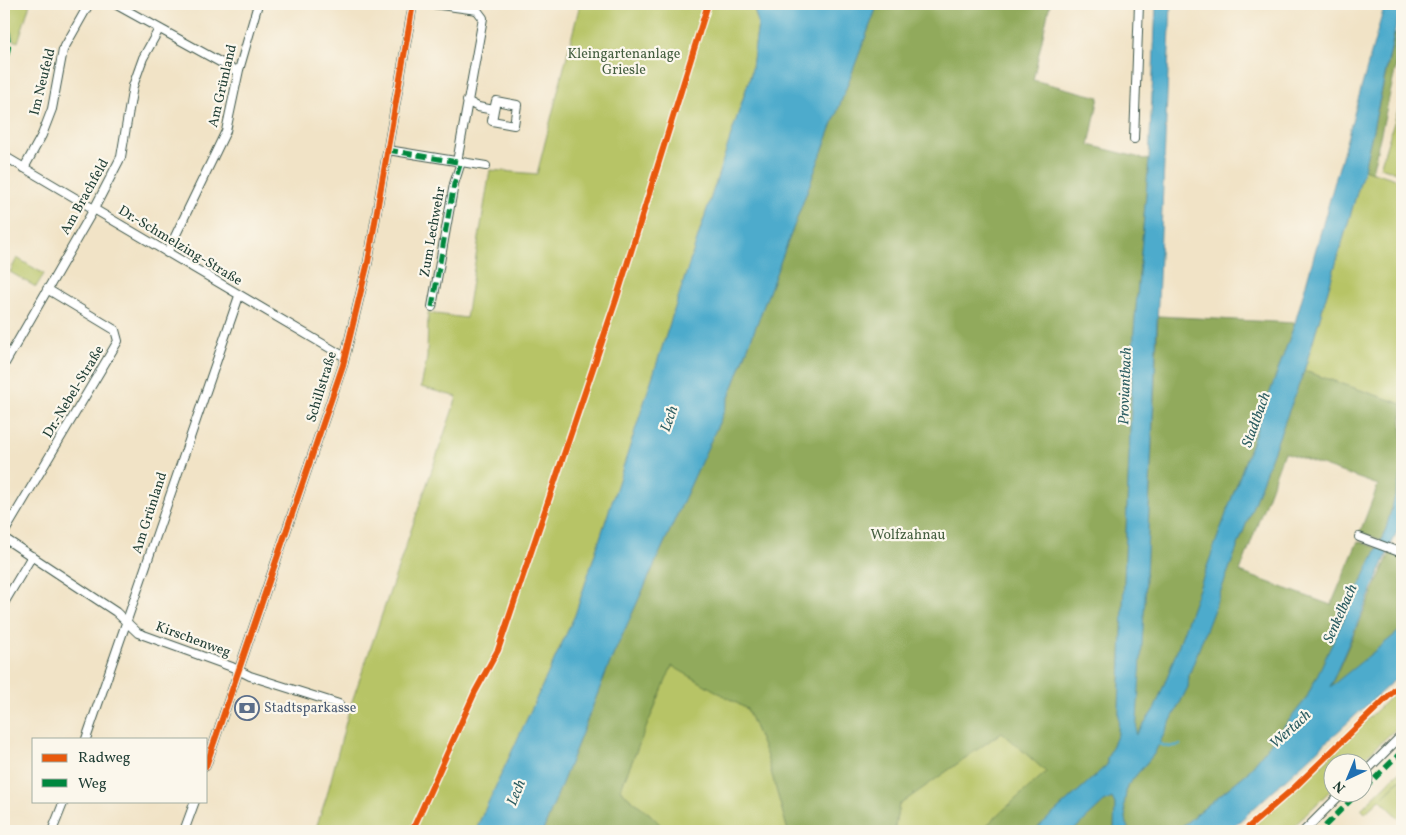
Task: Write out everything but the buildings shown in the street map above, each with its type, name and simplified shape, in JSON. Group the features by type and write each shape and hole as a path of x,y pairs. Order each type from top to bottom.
{"street":[{"name":"Im Neufeld","path":"24,168 42,135 52,109 63,50 89,4"},
{"path":"115,4 238,72"},
{"name":"Am Grünland","path":"167,253 226,132 238,72 258,4"},
{"name":"Schillstraße","path":"208,760 240,671 345,357 368,262 413,4"},
{"path":"433,4 479,12 484,4"},
{"path":"1134,138 1140,4"},
{"name":"Zum Lechwehr","path":"432,307 483,18 479,12"},
{"name":"Am Brachfeld","path":"4,365 94,209 121,157 133,86 143,58 159,29"},
{"path":"468,101 478,107 492,110"},
{"path":"388,150 486,166"},
{"name":"Dr.-Schmelzing-Straße","path":"4,156 345,357"},
{"name":"Dr.-Nebel-Straße","path":"4,533 118,341 114,330 47,289"},
{"name":"Am Grünland","path":"86,738 239,296"},
{"path":"1359,537 1402,553"},
{"name":"Kirschenweg","path":"4,538 116,612 138,633 250,676 339,704"},
{"path":"4,602 32,556"},
{"path":"1374,763 1402,735"},
{"path":"52,831 64,802"},
{"path":"184,831 194,802"},
{"path":"1304,831 1333,802"}],"green space":[{"path":"5,4 30,4 18,42 13,40"},
{"name":"Kleingartenanlage Griesle","path":"580,4 753,4 758,24 751,74 575,615 475,831 315,831 327,795 349,710 457,397 421,387 427,358 428,313 466,318 490,170 537,174"},
{"name":"Wolfzahnau","path":"878,4 1050,4 1033,80 1099,97 1089,145 1149,160 1134,331 1118,734 1107,758 1107,765 1034,831 980,831 1046,772 1002,732 899,805 894,831 788,831 766,754 747,709 672,666 620,790 651,815 667,831 543,831 611,660 722,416"},
{"path":"1402,33 1402,41 1372,172 1364,169 1395,34"},
{"path":"1402,97 1402,174 1380,167"},
{"path":"1364,169 1402,181 1402,404 1304,371"},
{"path":"17,258 44,274 36,287 10,272"},
{"path":"1158,316 1295,323 1169,672 1155,708 1135,736 1145,598"},
{"path":"1304,371 1402,404 1402,472 1385,532 1381,540 1360,532 1378,485 1284,452 1240,572 1331,605 1358,541 1378,548 1306,699 1247,773 1176,831 1128,831 1124,805 1127,786 1154,754 1188,687 1189,675"},
{"path":"1390,553 1402,557 1402,629 1330,688"},
{"path":"672,665 747,709 766,753 788,831 667,831 651,815 620,790"},
{"path":"1402,685 1402,723 1371,752 1335,752"},
{"path":"1002,732 1047,772 980,831 894,831 899,805"},
{"path":"1324,763 1324,797 1289,831 1247,831"},
{"path":"1402,769 1402,777 1383,796 1402,778 1402,821 1380,799 1365,813 1361,809 1368,802 1374,802 1374,796"},
{"path":"1112,798 1115,804 1114,831 1073,831 1104,802"}],"water":[{"name":"Lech","path":"753,4 878,4 722,416 611,660 543,831 475,831 575,615 751,74 758,24"},
{"path":"1156,4 1171,4 1145,598 1136,735 1155,708 1169,672 1295,323 1385,4 1401,4 1364,169 1304,371 1189,675 1188,687 1154,754 1127,786 1124,805 1128,831 1114,831 1115,804 1112,798 1104,802 1073,831 1034,831 1107,765 1107,758 1118,734 1134,331 1149,160"},
{"name":"Wertach","path":"1402,472 1402,520 1330,687 1402,629 1402,673 1229,831 1176,831 1247,773 1306,699 1385,532"}],"waterway":[{"path":"1159,744 1169,747 1180,745"}],"marked path":[{"path":"4,16 9,45 4,70"},
{"path":"388,150 457,162"},
{"path":"432,307 454,184 461,162"},
{"path":"1374,779 1402,751"},
{"path":"1325,826 1349,802"}],"cycle path":[{"path":"208,760 343,365 368,262 413,4"},
{"path":"412,831 475,692 498,650 616,300 708,4"},
{"path":"1244,831 1295,787 1402,683"}],"place":[{"name":"Stadtsparkasse","path":"247,708"}],"water label":[{"name":"Proviantbach","path":"1126,386"},
{"name":"Stadtbach","path":"1257,420"},
{"name":"Senkelbach","path":"1341,614"}]}
